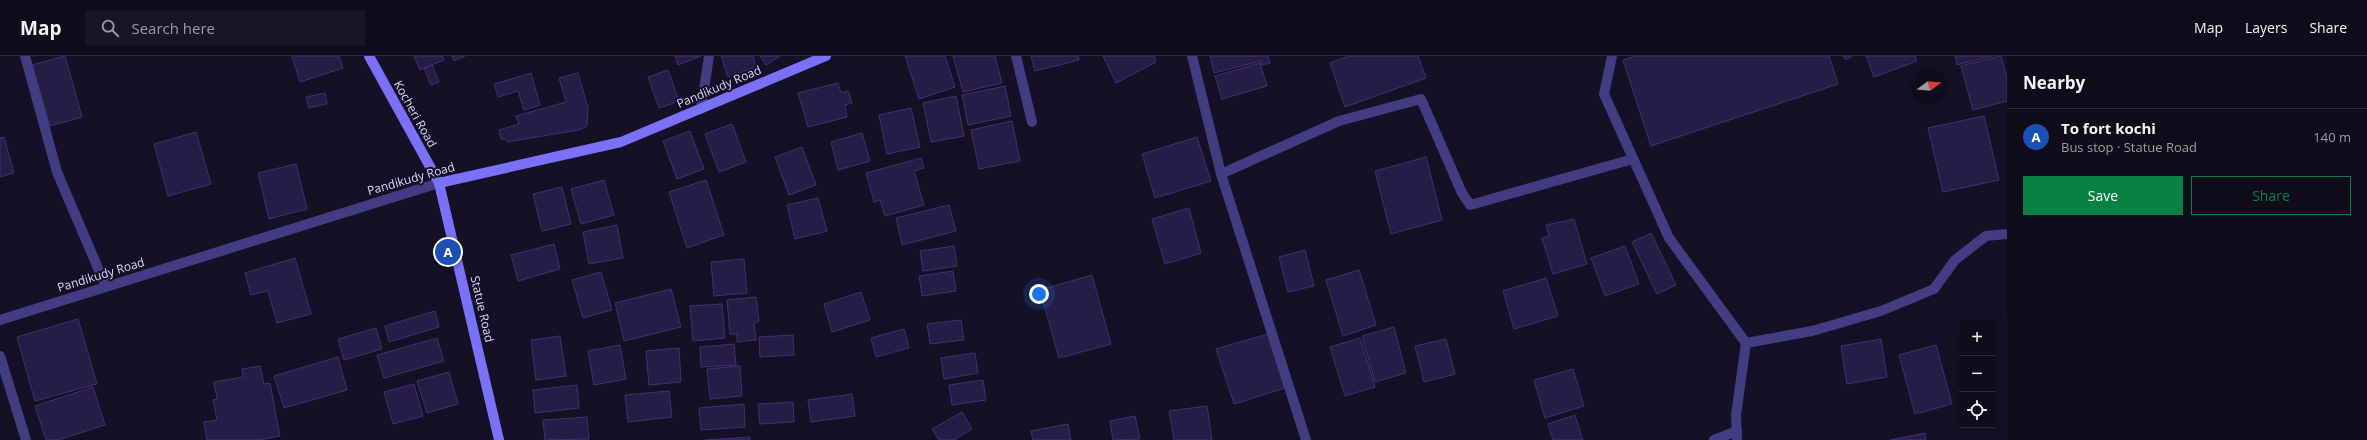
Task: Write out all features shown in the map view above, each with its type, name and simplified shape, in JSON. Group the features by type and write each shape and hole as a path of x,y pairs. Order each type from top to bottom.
{"main road":[{"name":"Kocheri Road","path":"369,56 439,183"},
{"name":"Pandikudy Road","path":"439,183 621,142 826,56"},
{"name":"Statue Road","path":"439,183 499,440"}],"street":[{"path":"25,56 57,172 106,287"},
{"path":"701,109 709,56"},
{"path":"1016,56 1032,122"},
{"path":"1192,56 1221,174 1306,440"},
{"path":"1612,56 1604,94 1669,238 1746,343 1736,415 1737,436 1714,440"},
{"path":"1221,174 1339,121 1421,99 1462,194 1470,205 1633,159"},
{"name":"Pandikudy Road","path":"0,320 439,183"},
{"path":"1746,343 1812,331 1881,311 1934,289 1955,260 1986,236 2007,234"},
{"path":"0,356 26,440"}],"building":[{"path":"65,56 82,117 50,126 32,65"},
{"path":"292,56 339,56 343,68 300,82"},
{"path":"414,56 442,56 444,60 420,70"},
{"path":"452,56 465,56 454,61"},
{"path":"675,56 701,56 678,65"},
{"path":"721,56 753,56 756,67 728,77"},
{"path":"760,56 780,56 766,65"},
{"path":"905,56 945,56 955,87 919,99"},
{"path":"953,56 995,56 1002,83 963,92"},
{"path":"1031,56 1078,56 1079,60 1035,71"},
{"path":"1103,56 1154,56 1156,62 1116,83"},
{"path":"1210,56 1268,56 1270,63 1262,65 1261,61 1214,73"},
{"path":"1349,56 1418,56 1426,78 1345,107 1330,63"},
{"path":"1635,56 1829,56 1838,84 1651,146 1623,60"},
{"path":"1843,56 1852,56 1846,60"},
{"path":"1866,56 1915,56 1917,61 1874,77"},
{"path":"1955,56 1993,56 1957,65"},
{"path":"2001,56 2007,78 2007,101 1973,110 1961,66"},
{"path":"1260,63 1267,86 1222,99 1215,76"},
{"path":"432,65 439,82 431,85 424,68"},
{"path":"668,70 679,101 659,108 648,77"},
{"path":"531,73 540,105 524,110 518,91 498,97 494,84"},
{"path":"578,73 588,108 587,126 579,130 507,142 505,139 501,139 499,130 519,124 516,116 566,102 559,78"},
{"path":"838,83 841,93 848,91 852,103 845,105 847,117 808,127 798,93"},
{"path":"1005,86 1011,116 968,125 962,95"},
{"path":"325,93 327,104 309,108 306,97"},
{"path":"956,96 964,136 931,142 923,103"},
{"path":"911,108 920,147 887,154 879,115"},
{"path":"1984,116 1999,180 1943,192 1928,128"},
{"path":"1012,121 1020,161 979,169 971,130"},
{"path":"732,124 746,162 719,172 705,134"},
{"path":"690,131 704,169 677,179 663,141"},
{"path":"196,132 211,184 168,196 154,144"},
{"path":"862,133 870,161 838,170 831,142"},
{"path":"4,137 14,173 0,177 0,138"},
{"path":"1197,137 1211,181 1155,198 1142,154"},
{"path":"802,147 816,185 789,195 775,157"},
{"path":"1426,157 1442,220 1391,234 1375,171"},
{"path":"921,158 924,168 914,171 924,205 885,216 880,200 874,202 866,173"},
{"path":"296,164 307,209 269,219 258,173"},
{"path":"604,180 614,215 581,224 571,189"},
{"path":"706,180 724,235 687,248 669,192"},
{"path":"562,187 571,224 542,231 533,194"},
{"path":"818,198 827,231 795,239 787,205"},
{"path":"949,205 956,231 902,245 896,218"},
{"path":"1189,208 1201,253 1165,264 1152,219"},
{"path":"1574,219 1587,264 1553,274 1542,238 1549,236 1546,225"},
{"path":"617,225 623,258 589,264 583,232"},
{"path":"1651,233 1676,285 1657,294 1632,242"},
{"path":"554,244 560,269 518,281 511,255"},
{"path":"954,246 957,266 923,271 920,251"},
{"path":"1625,246 1639,284 1605,296 1591,258"},
{"path":"1305,250 1314,286 1288,292 1279,257"},
{"path":"295,258 311,314 277,323 268,291 251,295 245,273"},
{"path":"744,259 747,293 714,296 711,262"},
{"path":"1359,270 1376,325 1343,336 1326,280"},
{"path":"953,271 956,291 922,296 919,276"},
{"path":"601,272 612,310 583,318 572,280"},
{"path":"1092,275 1111,344 1059,358 1040,290"},
{"path":"1546,278 1558,316 1514,329 1503,291"},
{"path":"671,289 681,327 624,341 615,303"},
{"path":"861,292 870,320 832,332 824,304"},
{"path":"756,297 759,321 754,323 756,340 737,342 737,334 730,334 727,300"},
{"path":"722,304 725,338 693,341 690,306"},
{"path":"435,311 439,327 389,342 385,326"},
{"path":"78,319 97,384 35,401 17,337"},
{"path":"961,320 964,340 930,344 927,324"},
{"path":"1394,327 1406,373 1375,382 1362,336"},
{"path":"376,328 382,349 344,360 338,339"},
{"path":"904,329 909,348 876,357 871,338"},
{"path":"1268,334 1285,388 1234,404 1216,349"},
{"path":"793,335 794,355 760,357 759,337"},
{"path":"560,336 566,376 536,380 531,340"},
{"path":"437,338 444,361 384,378 377,355"},
{"path":"1360,338 1375,387 1345,396 1330,347"},
{"path":"1446,339 1455,374 1424,382 1415,346"},
{"path":"1881,339 1887,377 1847,384 1841,346"},
{"path":"734,344 736,365 701,367 700,347"},
{"path":"620,345 626,379 594,385 588,351"},
{"path":"1936,345 1952,404 1915,414 1899,355"},
{"path":"679,348 681,382 649,385 646,351"},
{"path":"975,353 978,373 944,379 941,358"},
{"path":"338,357 347,390 284,408 274,376"},
{"path":"260,366 264,384 270,383 280,436 258,440 207,440 204,422 217,420 213,400 217,399 214,382 243,377 242,369"},
{"path":"740,366 742,396 710,399 707,369"},
{"path":"1573,369 1584,406 1545,418 1534,380"},
{"path":"449,372 458,404 427,413 417,381"},
{"path":"983,380 986,400 952,405 949,385"},
{"path":"414,384 423,416 393,424 384,392"},
{"path":"577,385 579,408 535,413 533,390"},
{"path":"93,387 105,425 58,440 46,440 35,406"},
{"path":"669,391 672,417 628,422 625,395"},
{"path":"852,394 855,416 811,422 808,400"},
{"path":"793,402 794,422 760,424 758,404"},
{"path":"744,404 745,427 701,430 699,408"},
{"path":"1207,406 1212,440 1174,440 1169,411"},
{"path":"962,412 972,429 954,440 939,440 932,429"},
{"path":"1575,415 1583,440 1553,440 1548,424"},
{"path":"1135,416 1140,439 1113,440 1110,421"},
{"path":"587,417 589,439 545,440 543,420"},
{"path":"1068,424 1071,440 1033,440 1031,431"},
{"path":"1925,433 1926,440 1890,440"},
{"path":"750,437 750,440 705,440"}],"place":[{"name":"To fort kochi","path":"448,252"}]}
